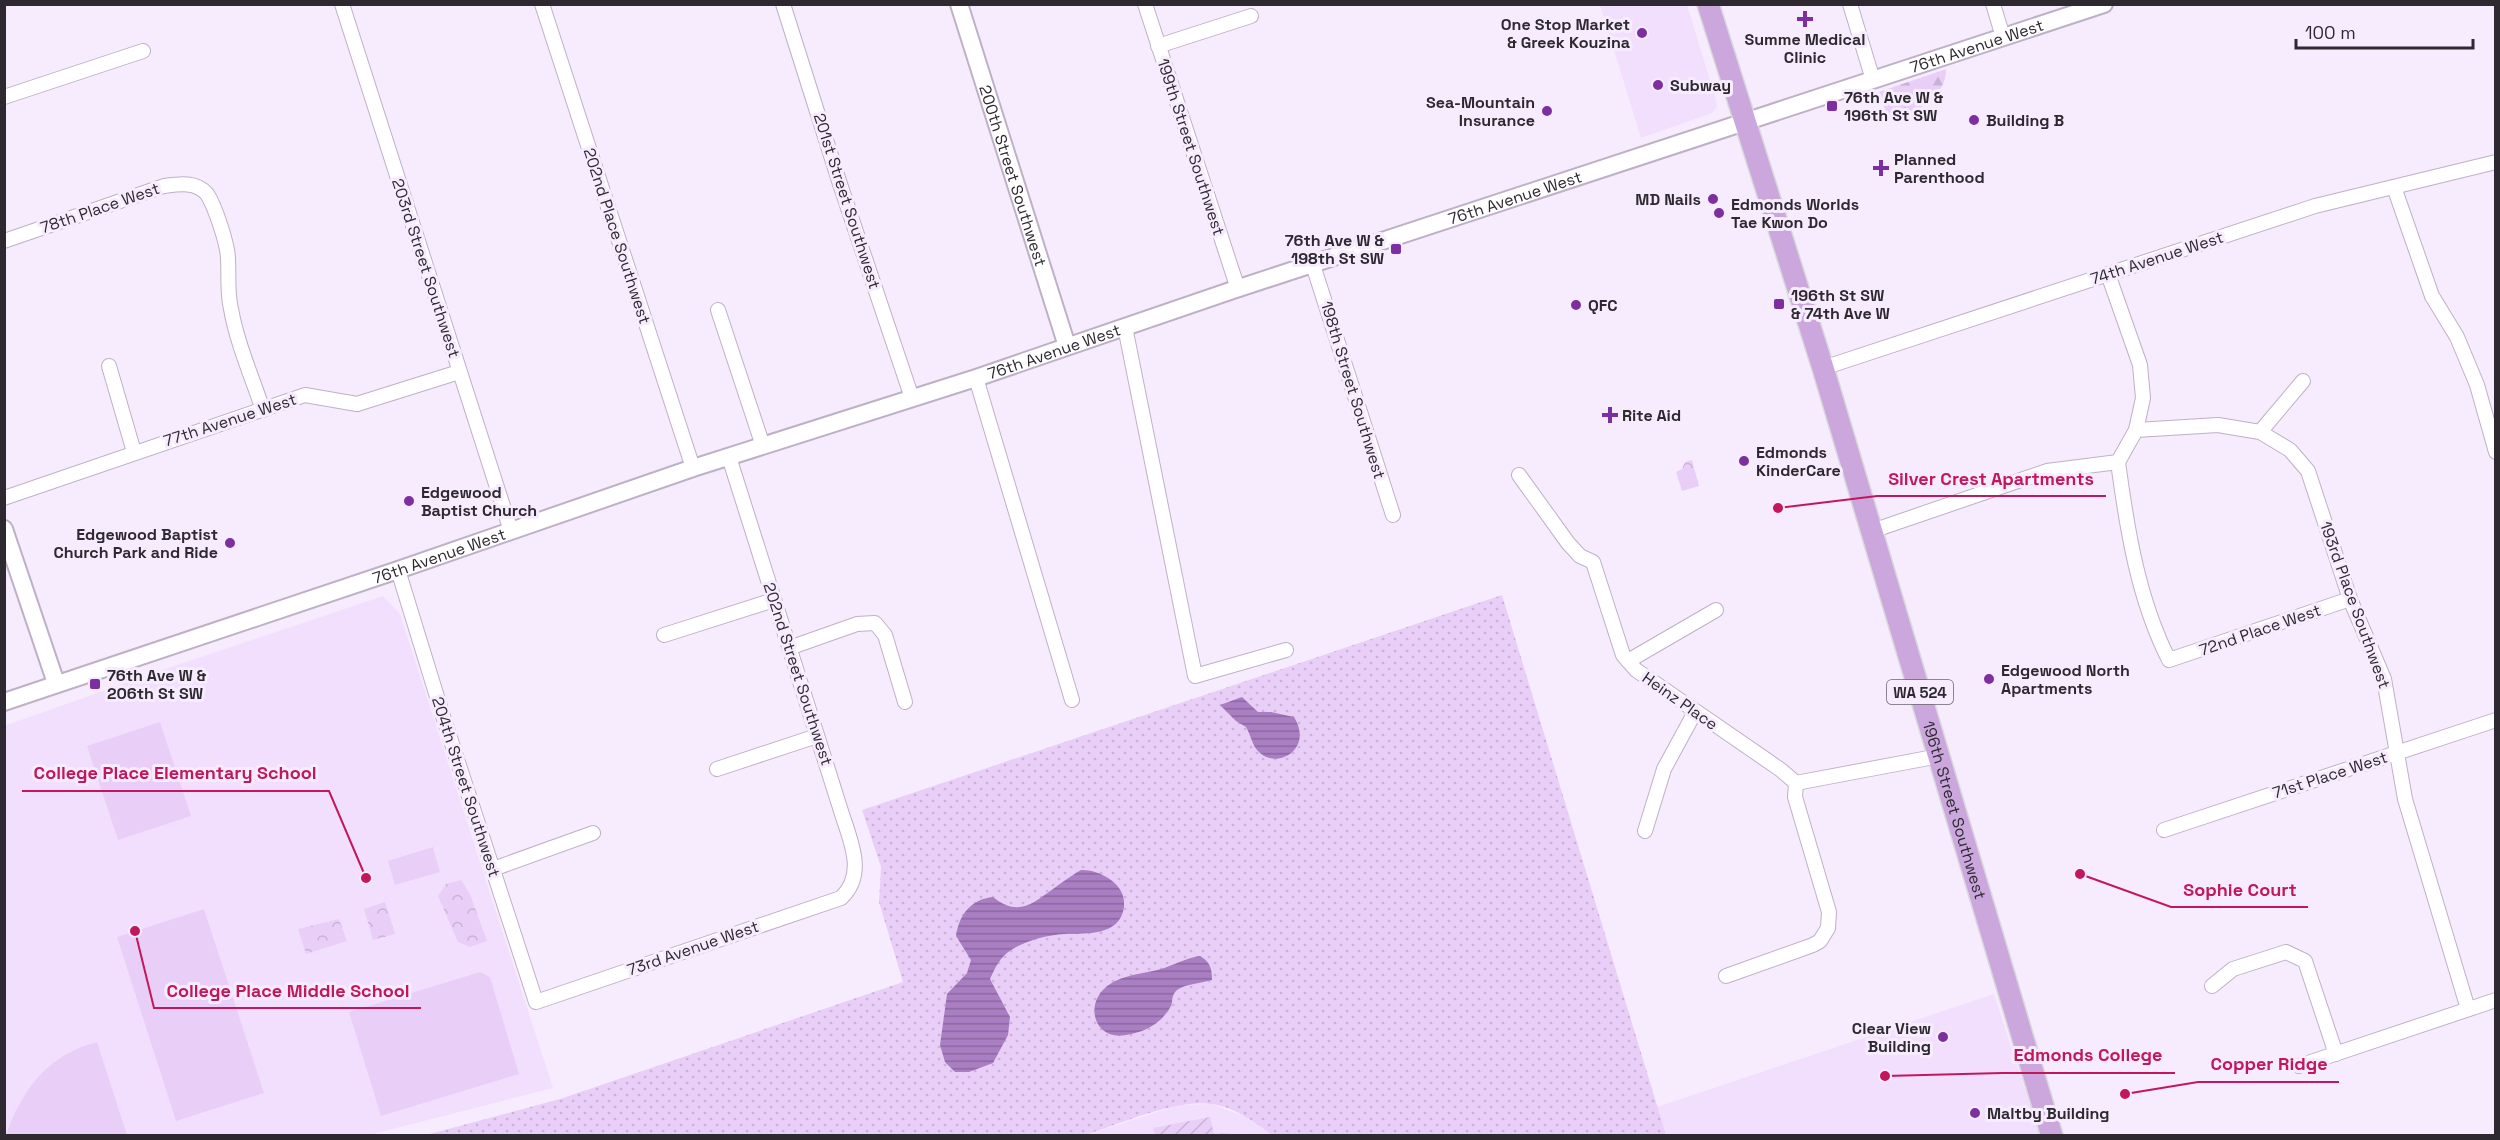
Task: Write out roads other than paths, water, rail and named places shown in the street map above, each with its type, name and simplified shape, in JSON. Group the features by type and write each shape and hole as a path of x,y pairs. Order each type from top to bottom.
{"main road":[{"name":"196th Street Southwest","path":"1708,4 1823,368 2052,1136"}],"street":[{"name":"203rd Street Southwest","path":"342,4 511,531"},
{"name":"202nd Place Southwest","path":"542,4 693,468"},
{"name":"201st Street Southwest","path":"783,4 840,184 912,398"},
{"name":"200th Street Southwest","path":"959,4 1067,346"},
{"name":"199th Street Southwest","path":"1144,4 1238,289"},
{"path":"1850,4 1874,80"},
{"path":"1993,4 2003,37"},
{"name":"76th Avenue West","path":"4,702 693,468 976,378 1238,289 2104,4"},
{"path":"1158,46 1251,16"},
{"path":"4,97 143,51"},
{"name":"74th Avenue West","path":"1823,368 2315,206 2496,162"},
{"name":"78th Place West","path":"4,241 164,186 196,185 207,194 219,225 228,258 227,285 231,311 263,410"},
{"path":"2394,187 2432,296 2457,337 2477,385 2496,452"},
{"name":"198th Street Southwest","path":"1313,265 1393,515"},
{"path":"1872,531 2047,471 2118,462 2136,430 2143,399 2140,365 2108,274"},
{"path":"718,310 763,446"},
{"path":"1125,327 1195,676 1286,650"},
{"path":"109,366 134,452"},
{"name":"77th Avenue West","path":"4,498 305,395 357,404 459,372"},
{"path":"976,378 1072,700"},
{"path":"2136,430 2218,425 2260,432 2302,381"},
{"name":"193rd Place Southwest","path":"2260,432 2290,450 2308,471 2350,599 2384,679 2405,799 2468,1009"},
{"name":"202nd Street Southwest","path":"729,457 856,863 855,879 848,891"},
{"name":"72nd Place West","path":"2118,462 2128,535 2157,635 2169,660 2350,599"},
{"name":"Heinz Place","path":"1519,475 1580,556 1593,562 1623,655 1636,670 1796,783"},
{"path":"4,529 56,683"},
{"name":"204th Street Southwest","path":"398,570 537,1002"},
{"path":"664,635 774,600"},
{"path":"1628,661 1716,610"},
{"path":"789,648 857,624 875,623 885,635 905,702"},
{"path":"1645,831 1664,769 1695,712"},
{"name":"71st Place West","path":"2164,830 2496,720"},
{"path":"717,769 817,736"},
{"path":"1725,976 1813,945 1820,940 1828,928 1827,907 1795,797 1796,783 1939,756"},
{"path":"493,869 592,833"},
{"name":"73rd Avenue West","path":"537,1002 841,898 848,891"},
{"path":"2212,986 2233,969 2286,952 2305,961 2336,1054"},
{"path":"2299,1066 2496,1000"}],"place":[{"name":"Summe Medical Clinic","path":"1805,19"},
{"name":"One Stop Market & Greek Kouzina","path":"1642,33"},
{"name":"Subway","path":"1658,85"},
{"name":"76th Ave W & 196th St SW","path":"1832,106"},
{"name":"Sea-Mountain Insurance","path":"1547,111"},
{"name":"Building B","path":"1974,120"},
{"name":"Planned Parenthood","path":"1881,168"},
{"name":"MD Nails","path":"1713,199"},
{"name":"Edmonds Worlds Tae Kwon Do","path":"1719,213"},
{"name":"76th Ave W & 198th St SW","path":"1396,249"},
{"name":"196th St SW & 74th Ave W","path":"1779,304"},
{"name":"QFC","path":"1576,305"},
{"name":"Rite Aid","path":"1610,415"},
{"name":"Edmonds KinderCare","path":"1744,461"},
{"name":"Edgewood Baptist Church","path":"409,501"},
{"name":"Silver Crest Apartments","path":"1778,508"},
{"name":"Edgewood Baptist Church Park and Ride","path":"230,543"},
{"name":"Edgewood North Apartments","path":"1989,679"},
{"name":"76th Ave W & 206th St SW","path":"95,684"},
{"name":"Sophie Court","path":"2080,874"},
{"name":"College Place Elementary School","path":"366,878"},
{"name":"College Place Middle School","path":"135,931"},
{"name":"Clear View Building","path":"1943,1037"},
{"name":"Edmonds College","path":"1885,1076"},
{"name":"Copper Ridge","path":"2125,1094"},
{"name":"Maltby Building","path":"1975,1113"}]}
